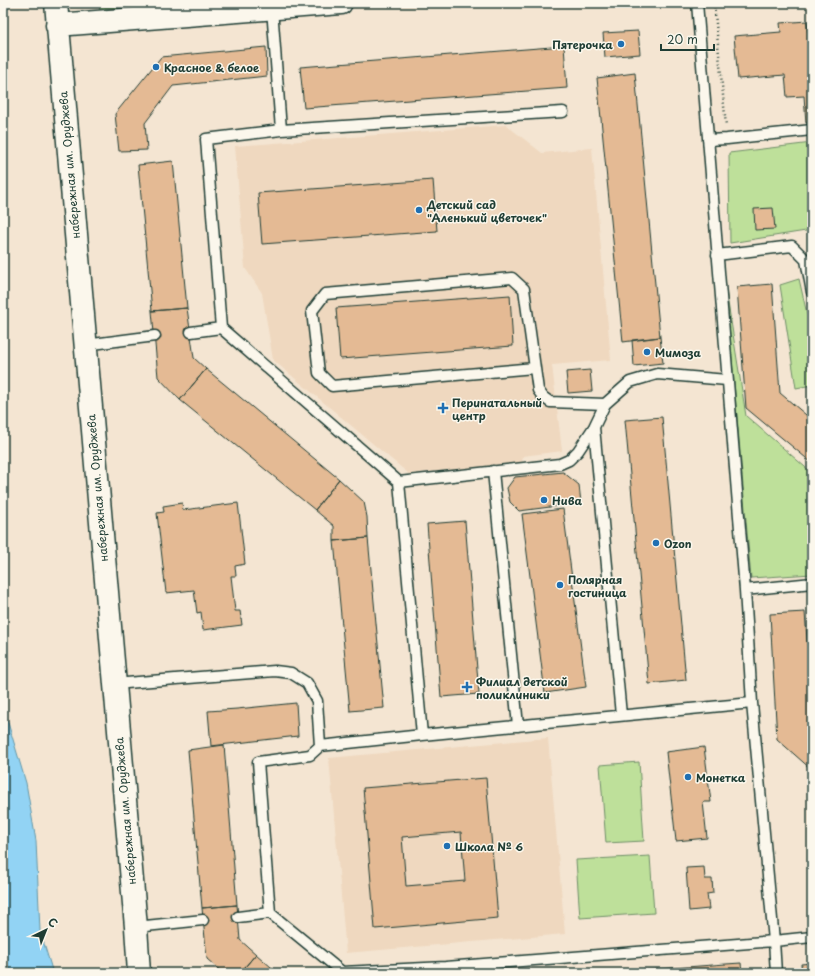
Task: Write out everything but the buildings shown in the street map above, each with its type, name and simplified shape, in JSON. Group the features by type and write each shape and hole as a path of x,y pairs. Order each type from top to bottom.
{"street":[{"name":"набережная им. Оруджева","path":"56,3 139,973"},
{"path":"57,25 341,3"}],"lane":[{"path":"697,3 745,590 752,703 776,973"},
{"path":"272,8 281,130"},
{"path":"422,735 399,482 221,328 206,139 281,130 563,112"},
{"path":"708,140 812,130"},
{"path":"717,255 792,246 806,260 812,292"},
{"path":"534,368 332,386 319,373 312,311 325,294 512,278 524,289 534,368 538,390 543,397 550,402 605,404"},
{"path":"191,332 221,328"},
{"path":"85,345 155,336"},
{"path":"399,482 560,464 569,460 578,451 594,427 605,404 630,382 657,374 728,380"},
{"path":"594,427 621,715"},
{"path":"493,471 518,726"},
{"path":"745,590 812,582"},
{"path":"114,684 275,671 291,673 307,683 317,701 320,746"},
{"path":"752,703 320,746 310,755 258,762 270,913 343,973 446,970 812,937"},
{"path":"238,917 270,913"},
{"path":"136,927 203,920"}],"path":[{"path":"714,3 727,139"}],"shaded area":[{"path":"506,125 542,153 592,148 611,360 552,365 562,451 523,456 522,463 409,474 273,360 262,293 245,268 235,146"},
{"name":"Школа № 6","path":"548,738 565,934 346,953 329,758"}],"green space":[{"path":"99,3 231,3 100,15"},
{"path":"812,143 812,230 730,243 729,153"},
{"path":"799,279 812,336 812,385 796,388 780,285"},
{"path":"726,290 746,416 812,473 812,574 751,578"},
{"path":"639,762 644,841 606,843 600,765"},
{"path":"650,856 654,913 580,918 576,860"}],"water":[{"path":"3,706 26,783 36,841 40,931 53,973 3,973"}],"place":[{"name":"Пятерочка","path":"621,44"},
{"name":"Красное & белое","path":"156,67"},
{"name":"Детский сад \"Аленький цветочек\"","path":"419,210"},
{"name":"Мимоза","path":"647,352"},
{"name":"Перинатальный центр","path":"443,408"},
{"name":"Нива","path":"544,500"},
{"name":"Ozon","path":"656,543"},
{"name":"Полярная гостиница","path":"560,585"},
{"name":"Филиал детской поликлиники","path":"467,687"},
{"name":"Монетка","path":"688,777"},
{"name":"Школа № 6","path":"447,846"}]}
